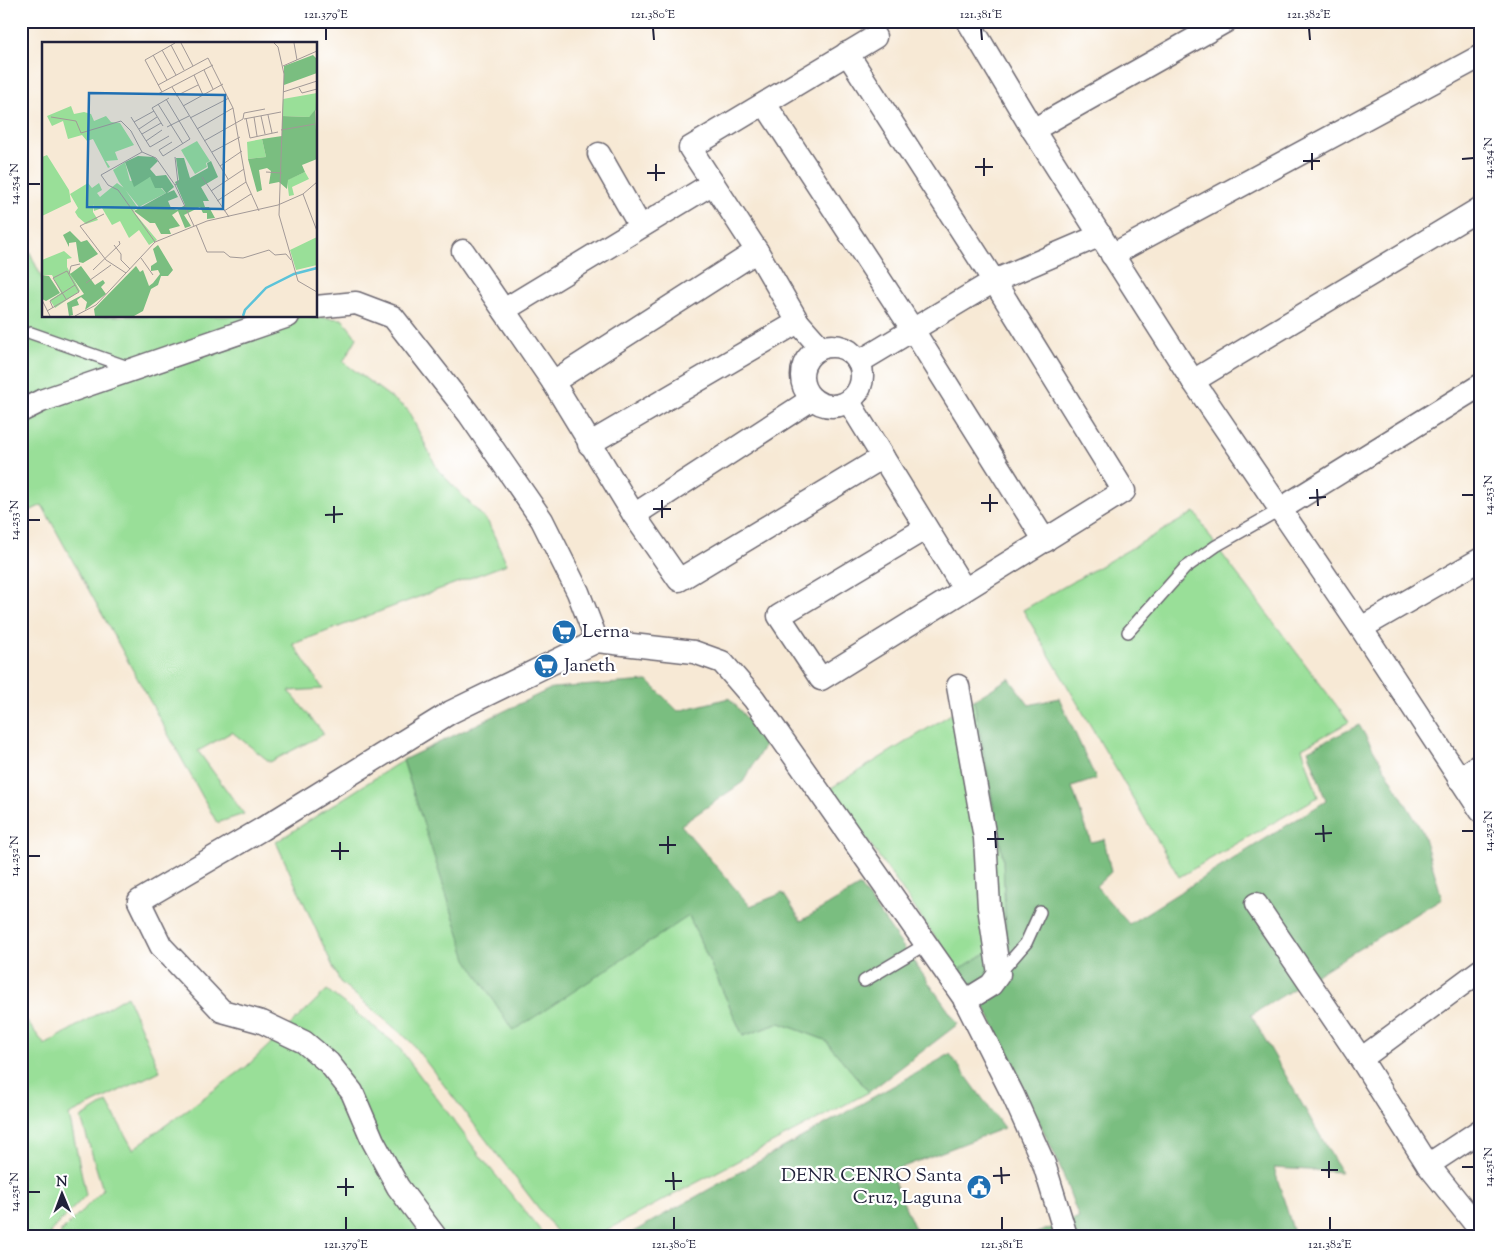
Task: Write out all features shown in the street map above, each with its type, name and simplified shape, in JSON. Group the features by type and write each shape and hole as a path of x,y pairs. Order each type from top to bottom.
{"street":[{"path":"968,21 1033,130 1193,381 1481,811"},
{"path":"1033,130 1226,21"},
{"path":"821,348 798,322 757,251 690,148 875,37"},
{"path":"847,53 994,281 1124,491 821,679 779,616 926,528"},
{"path":"1112,254 1481,56"},
{"path":"765,104 913,330 1046,540"},
{"path":"599,154 640,226"},
{"path":"504,310 713,182"},
{"path":"1193,381 1481,208"},
{"path":"859,362 994,281 1100,235"},
{"path":"553,382 757,251"},
{"path":"463,252 553,382 634,516 678,580 883,457"},
{"path":"318,307 356,303 393,316 469,414 542,520 578,592 597,642"},
{"path":"21,411 41,401 282,318"},
{"path":"589,444 798,322"},
{"path":"843,347 851,352 859,362 863,374 862,383 859,391 849,402 829,406 812,399 803,385 802,369 811,355 821,348 843,347"},
{"path":"1279,510 1481,385"},
{"path":"634,516 812,399"},
{"path":"849,402 916,507 926,528 964,589"},
{"path":"1360,628 1481,559"},
{"path":"435,1236 398,1187 373,1141 352,1092 330,1063 304,1042 262,1022 222,1011 162,946 139,901 262,829 451,712 597,642 694,652 722,662 754,699 965,1001 1013,1095 1044,1164 1066,1236"},
{"path":"958,686 985,838 989,907 999,974 991,985 965,1001"},
{"path":"1459,779 1481,764"},
{"path":"1256,904 1361,1059 1428,1165 1481,1231"},
{"path":"1361,1059 1481,970"},
{"path":"1428,1165 1481,1130"}],"lane":[{"path":"31,333 133,369"},
{"path":"1128,632 1185,568 1216,546 1279,510"},
{"path":"999,974 1026,943 1040,912"},
{"path":"864,981 926,944"}],"green space":[{"path":"21,233 42,279 42,318 318,317 342,319 357,338 343,362 408,410 438,470 488,522 507,564 293,644 323,689 289,691 324,734 270,762 232,732 198,751 244,814 217,823 42,505 21,515"},
{"path":"1195,512 1216,546 1349,722 1302,748 1318,797 1179,877 1023,610"},
{"path":"1009,678 1029,705 1059,698 1096,779 1072,787 1091,842 1104,839 1111,872 1096,886 1129,924 1326,801 1308,750 1359,725 1422,831 1442,898 1251,1015 1341,1172 1274,1168 1295,1236 1028,1236 1079,1218 1059,1164 985,1007 958,970 1006,941 1003,858 974,700"},
{"path":"648,681 678,711 729,698 767,741 743,782 681,825 750,906 783,893 801,921 860,886 958,1024 869,1092 825,1040 780,1023 743,1036 689,916 513,1031 467,959 403,760 552,688"},
{"path":"974,700 1003,858 1006,941 958,970 831,788"},
{"path":"403,760 467,958 689,916 743,1036 780,1023 825,1040 869,1092 595,1236 560,1236 410,1041 340,982 276,842"},
{"path":"327,990 397,1045 481,1157 545,1236 61,1236 60,1233 103,1190 81,1118 107,1102 133,1149 246,1067"},
{"path":"127,996 160,1071 69,1115 86,1195 50,1232 51,1236 21,1236 21,1014 45,1045"},
{"path":"950,1054 1004,1128 890,1172 918,1236 626,1236"}],"place":[{"name":"Lerna","path":"564,632"},
{"name":"Janeth","path":"546,666"},
{"name":"DENR CENRO Santa Cruz, Laguna","path":"979,1187"}]}
